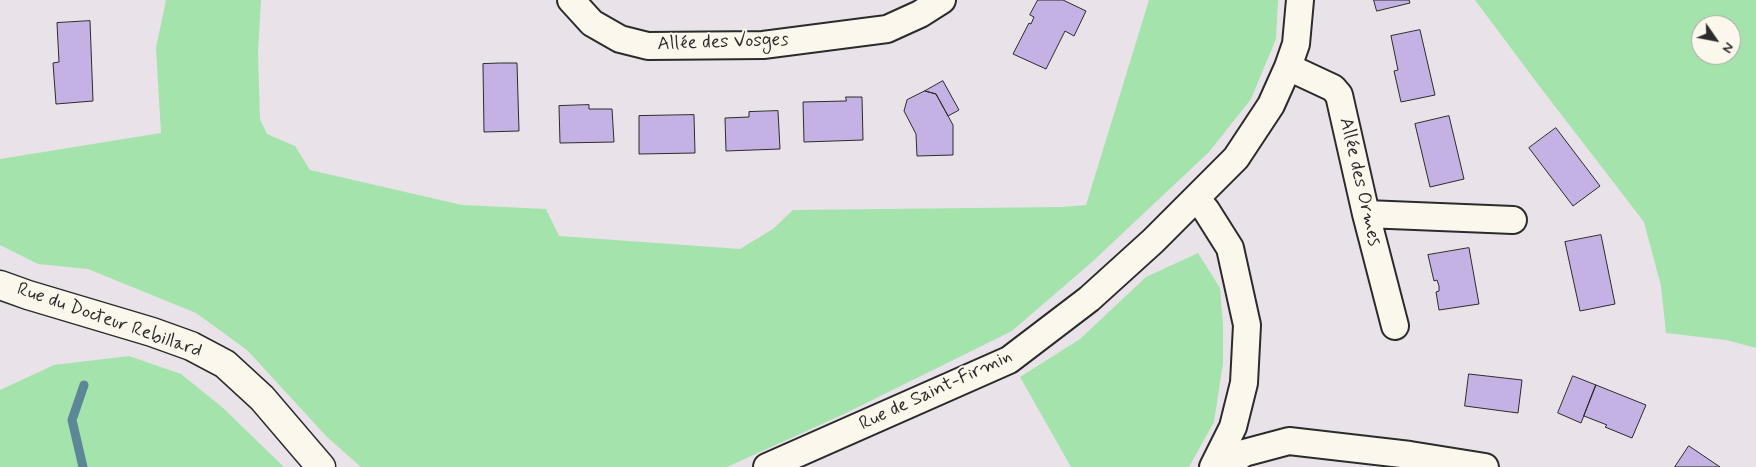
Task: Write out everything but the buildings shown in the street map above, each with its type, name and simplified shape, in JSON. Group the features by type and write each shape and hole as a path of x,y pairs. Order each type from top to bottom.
{"main road":[{"name":"Rue du Docteur Rebillard","path":"0,285 168,337 191,346 226,364 262,398 321,467"}],"street":[{"name":"Allée des Vosges","path":"571,0 592,23 620,39 648,46 763,46 887,29 920,14 942,0"},
{"name":"Rue de Saint-Firmin","path":"772,466 1009,360 1089,299 1153,241 1236,158 1271,105 1288,67 1296,44 1300,0"},
{"name":"Allée des Ormes","path":"1288,67 1333,88 1339,96 1394,326"},
{"path":"1196,198 1206,210 1230,248 1246,325 1244,383 1233,426 1213,467"},
{"path":"1366,214 1513,220"},
{"path":"1224,467 1244,453 1289,441 1410,454 1485,467"}],"green space":[{"path":"166,0 261,0 258,52 260,119 267,134 295,146 310,170 462,205 546,209 559,236 740,249 773,229 793,210 1061,207 1086,205 1149,0 1278,0 1276,39 1251,99 1209,152 1092,262 1012,331 844,414 727,467 361,467 327,437 247,350 196,313 88,269 38,264 0,245 0,159 161,133 156,48"},
{"path":"1475,0 1756,0 1756,348 1726,340 1666,333 1661,286 1644,222"},
{"path":"1198,253 1220,288 1223,324 1223,363 1214,422 1189,467 1071,467 1020,377 1080,339 1146,277"},
{"path":"129,356 181,374 222,407 284,467 0,467 0,390 54,365"}],"waterway":[{"path":"83,467 72,420 84,385"}]}
